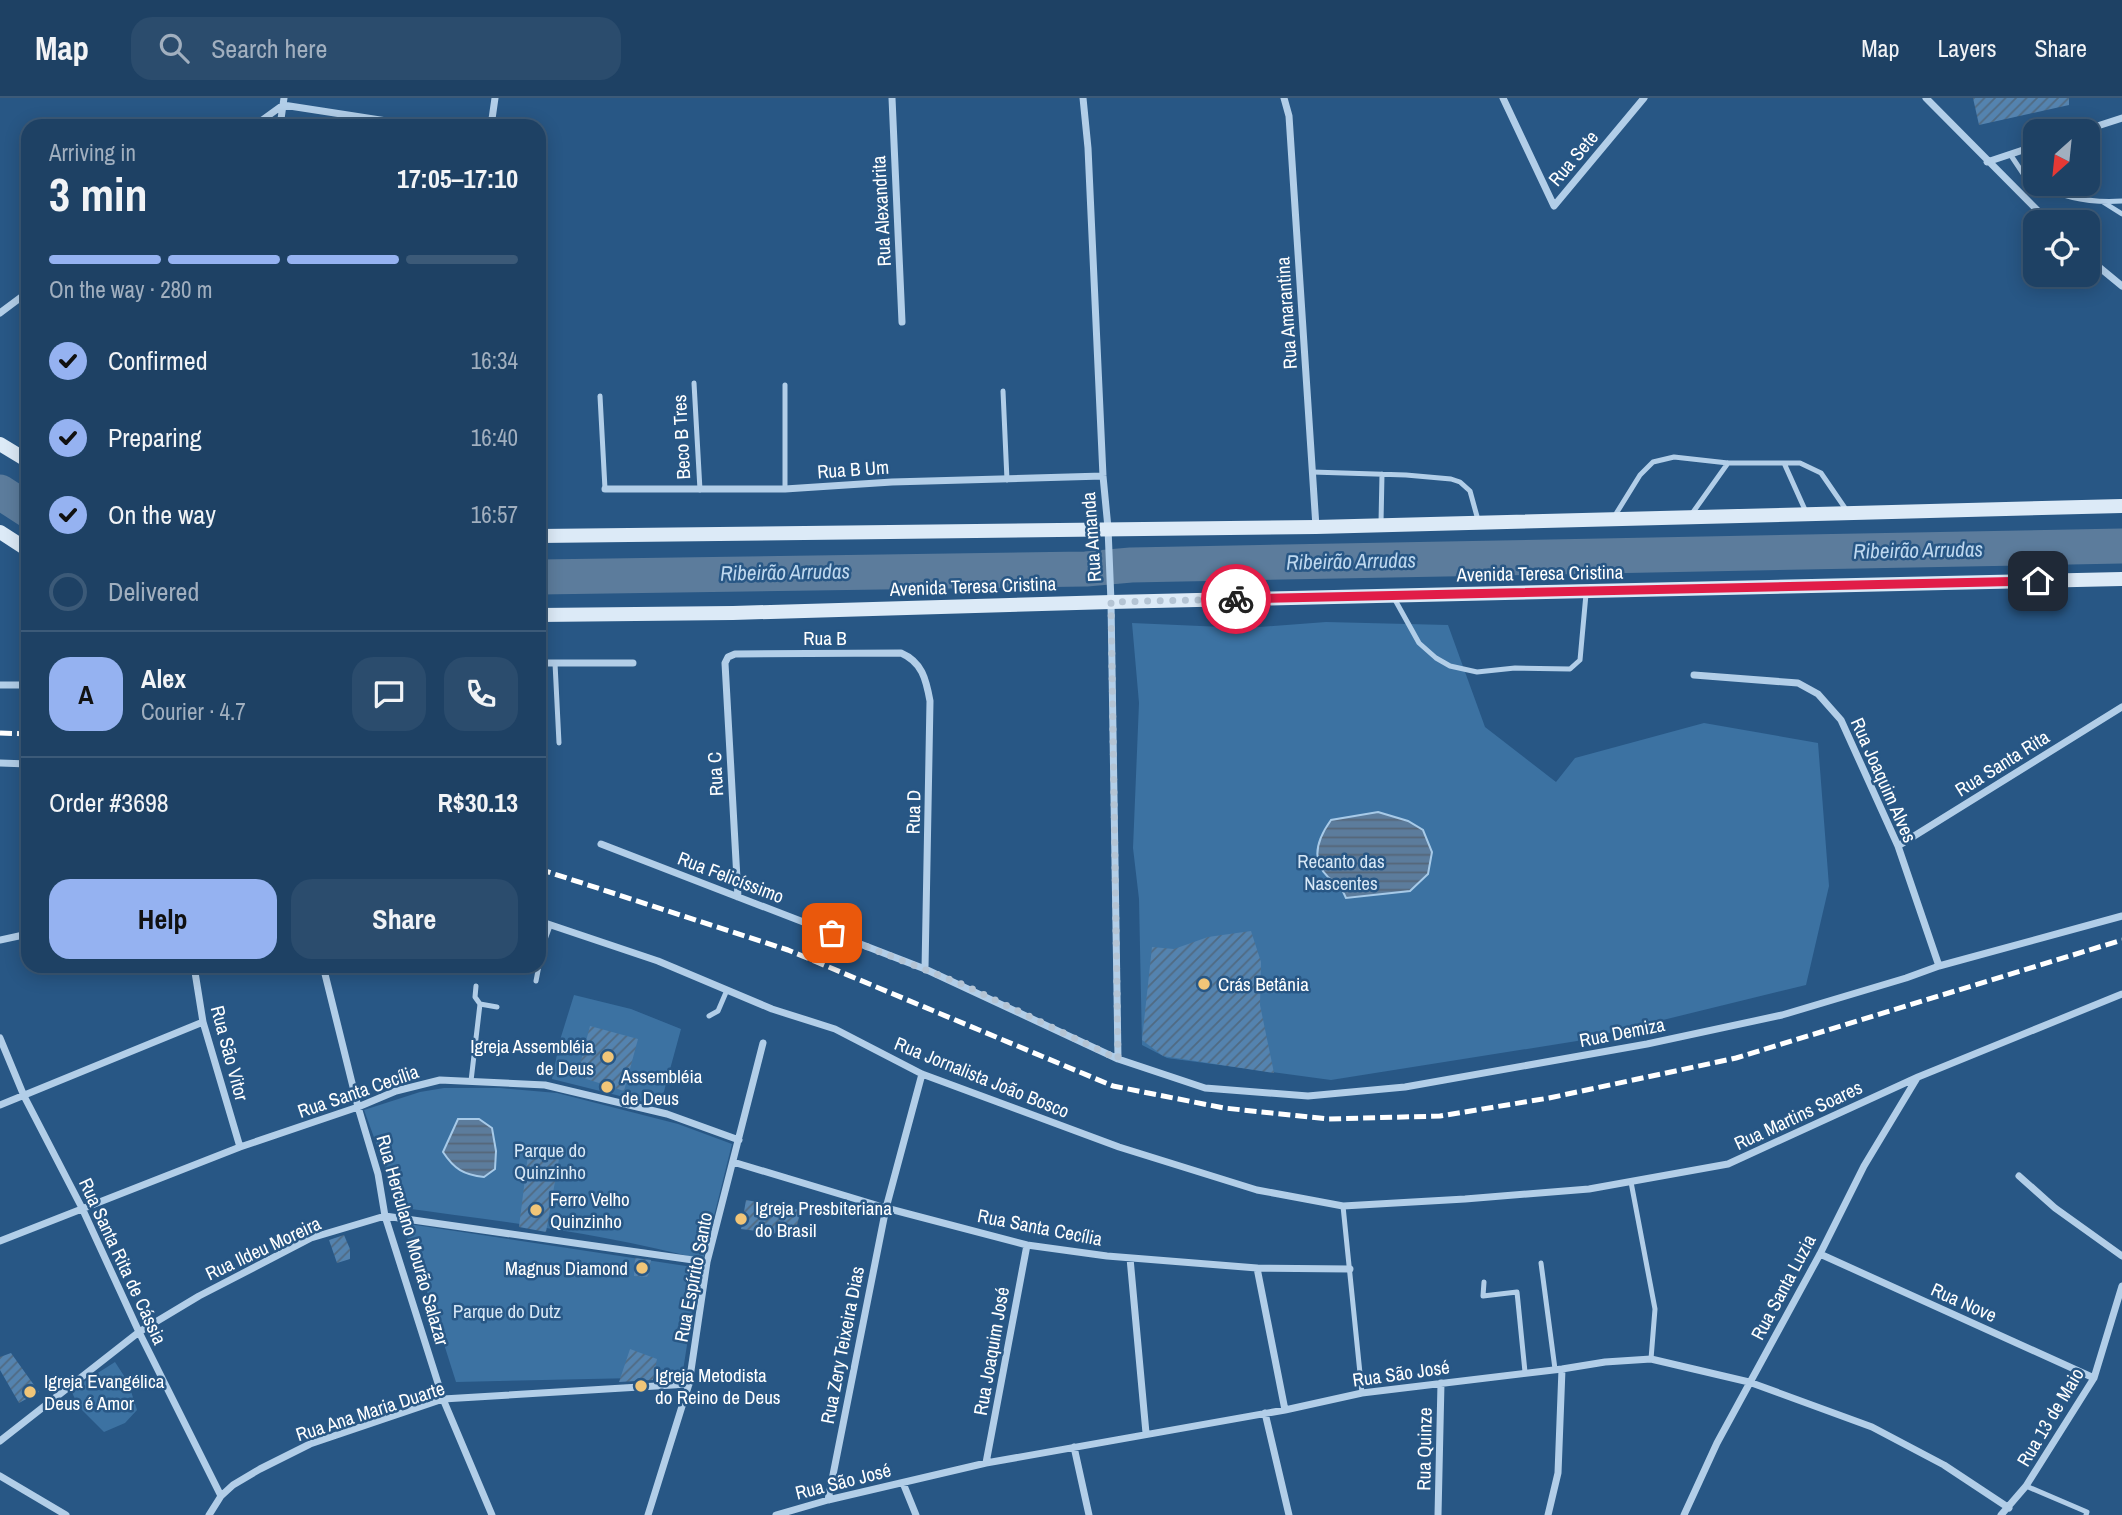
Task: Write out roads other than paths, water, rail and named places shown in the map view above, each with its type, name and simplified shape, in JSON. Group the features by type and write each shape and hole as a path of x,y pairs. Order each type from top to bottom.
{"main road":[{"path":"0,444 21,457"},
{"path":"546,537 1381,526 2122,506"},
{"path":"0,531 21,545"},
{"name":"Avenida Teresa Cristina","path":"546,615 733,613 2122,579"}],"street":[{"path":"492,119 495,98"},
{"name":"Rua Alexandrita","path":"892,98 902,322"},
{"name":"Rua Amanda","path":"1083,98 1088,148 1111,602 1118,1059"},
{"name":"Rua Amarantina","path":"1284,98 1289,116 1316,527"},
{"name":"Rua Sete","path":"1503,98 1554,206 1644,98"},
{"path":"1926,98 2037,210"},
{"path":"262,119 284,101"},
{"path":"281,119 284,101"},
{"path":"284,101 381,119"},
{"path":"2100,125 2122,118"},
{"path":"1987,162 2023,150"},
{"path":"2100,268 2122,286"},
{"path":"0,313 21,297"},
{"name":"Rua B Um","path":"605,489 785,489 892,482 1103,475"},
{"name":"Rua B","path":"735,654 901,653 915,659"},
{"name":"Rua C","path":"735,654 728,657 724,663 738,897"},
{"name":"Rua D","path":"915,659 926,679 930,701 925,969"},
{"path":"546,663 633,663"},
{"name":"Rua Joaquim Alves","path":"1694,675 1798,683 1818,694 1841,720 1898,846 1938,966"},
{"path":"0,685 21,685"},
{"name":"Rua Santa Rita","path":"1898,846 2122,707"},
{"path":"0,763 21,764"},
{"name":"Rua Felicíssimo","path":"601,844 925,969 1118,1059"},
{"name":"Rua Demiza","path":"1118,1059 1205,1088 1308,1096 1405,1087 1647,1044 1782,1016 1938,966 2122,916"},
{"name":"Rua Jornalista João Bosco","path":"546,924 658,961 772,1009 835,1029 922,1074 981,1097 1191,1171 1257,1190 1343,1206"},
{"path":"0,940 21,936"},
{"name":"Rua São Vitor","path":"195,973 203,1021 240,1147"},
{"name":"Rua Herculano Mourão Salazar","path":"325,973 358,1107 378,1174 386,1216 443,1399 492,1515"},
{"name":"Rua Martins Soares","path":"1343,1206 1589,1189 1728,1164 1917,1077 2122,994"},
{"path":"0,1105 203,1021"},
{"name":"Rua Santa Rita de Cássia","path":"0,1038 24,1097 82,1208 139,1332 221,1496"},
{"name":"Rua Espírito Santo","path":"648,1515 690,1384 708,1262 763,1043"},
{"name":"Rua Zery Teixeira Dias","path":"828,1500 886,1208 922,1074"},
{"name":"Rua Santa Luzia","path":"1684,1515 1749,1382 1820,1254 1864,1166 1917,1077"},
{"name":"Rua Santa Cecília","path":"0,1241 240,1147 358,1107 396,1091 440,1080 545,1084 667,1114 739,1140"},
{"name":"Rua Santa Cecília","path":"733,1162 886,1208 1027,1245 1130,1258 1257,1268 1350,1269"},
{"path":"2019,1176 2055,1208 2122,1255"},
{"name":"Rua Ildeu Moreira","path":"0,1441 139,1332 198,1296 311,1238 386,1216 708,1262"},
{"name":"Rua Joaquim José","path":"986,1463 1027,1245"},
{"name":"Rua Nove","path":"1820,1254 2094,1378"},
{"path":"1130,1258 1146,1433"},
{"path":"1257,1268 1285,1410"},
{"name":"Rua 13 de Maio","path":"2001,1515 2026,1486 2094,1378 2122,1286"},
{"name":"Rua São José","path":"776,1515 986,1463 1285,1410 1362,1393 1605,1362 1651,1359 1749,1382 1872,1427 1944,1465 2009,1507"},
{"path":"1548,1515 1558,1473 1559,1369"},
{"name":"Rua Quinze","path":"1438,1515 1441,1383"},
{"name":"Rua Ana Maria Duarte","path":"209,1515 221,1496 233,1485 310,1444 443,1399 690,1384"},
{"path":"1265,1413 1289,1515"},
{"path":"1074,1447 1089,1515"},
{"path":"0,1476 66,1515"},
{"path":"903,1483 916,1515"}],"lane":[{"path":"2010,154 2023,174"},
{"path":"2068,196 2103,202 2122,201"},
{"path":"2103,202 2122,214"},
{"name":"Beco B Tres","path":"694,383 699,490"},
{"path":"785,385 785,489"},
{"path":"1003,391 1007,480"},
{"path":"600,396 605,489"},
{"path":"1613,519 1640,475 1653,462 1674,457 1728,463 1800,463 1821,473 1848,513"},
{"path":"1689,518 1728,463"},
{"path":"1784,463 1807,514"},
{"path":"1312,472 1451,479 1460,482 1470,491 1479,523"},
{"path":"1381,526 1382,474"},
{"path":"1392,595 1419,643 1450,666 1477,672 1515,668 1570,669 1575,666 1580,660 1586,591"},
{"path":"555,663 559,743"},
{"path":"546,937 550,926"},
{"path":"536,981 538,973"},
{"path":"471,1081 480,1004 475,997 476,986"},
{"path":"709,1016 718,1011 727,990"},
{"path":"480,1004 497,1007"},
{"path":"1631,1182 1655,1309 1651,1359"},
{"path":"1343,1206 1362,1393"},
{"path":"1541,1263 1559,1369"},
{"path":"1484,1282 1483,1296 1517,1292 1525,1372"},
{"path":"2026,1486 2087,1512 2087,1515"}],"waterway":[{"name":"Ribeirão Arrudas","path":"0,492 21,506"},
{"name":"Ribeirão Arrudas","path":"546,577 1086,569 1131,565 2122,546"}],"railway":[{"path":"0,733 21,734"},
{"path":"546,871 788,950 1113,1086 1224,1108 1329,1119 1440,1116 1549,1098 1736,1058 2122,940"}],"place":[{"name":"Crás Betânia","path":"1204,984"},
{"name":"Igreja Assembléia de Deus","path":"608,1057"},
{"name":"Assembléia de Deus","path":"607,1087"},
{"name":"Ferro Velho Quinzinho","path":"536,1210"},
{"name":"Igreja Presbiteriana do Brasil","path":"741,1219"},
{"name":"Magnus Diamond","path":"642,1268"},
{"name":"Igreja Metodista do Reino de Deus","path":"641,1386"},
{"name":"Igreja Evangélica Deus é Amor","path":"30,1392"}],"park label":[{"name":"Recanto das Nascentes","path":"1341,872"},
{"name":"Parque do Quinzinho","path":"550,1161"},
{"name":"Parque do Dutz","path":"507,1311"}]}
